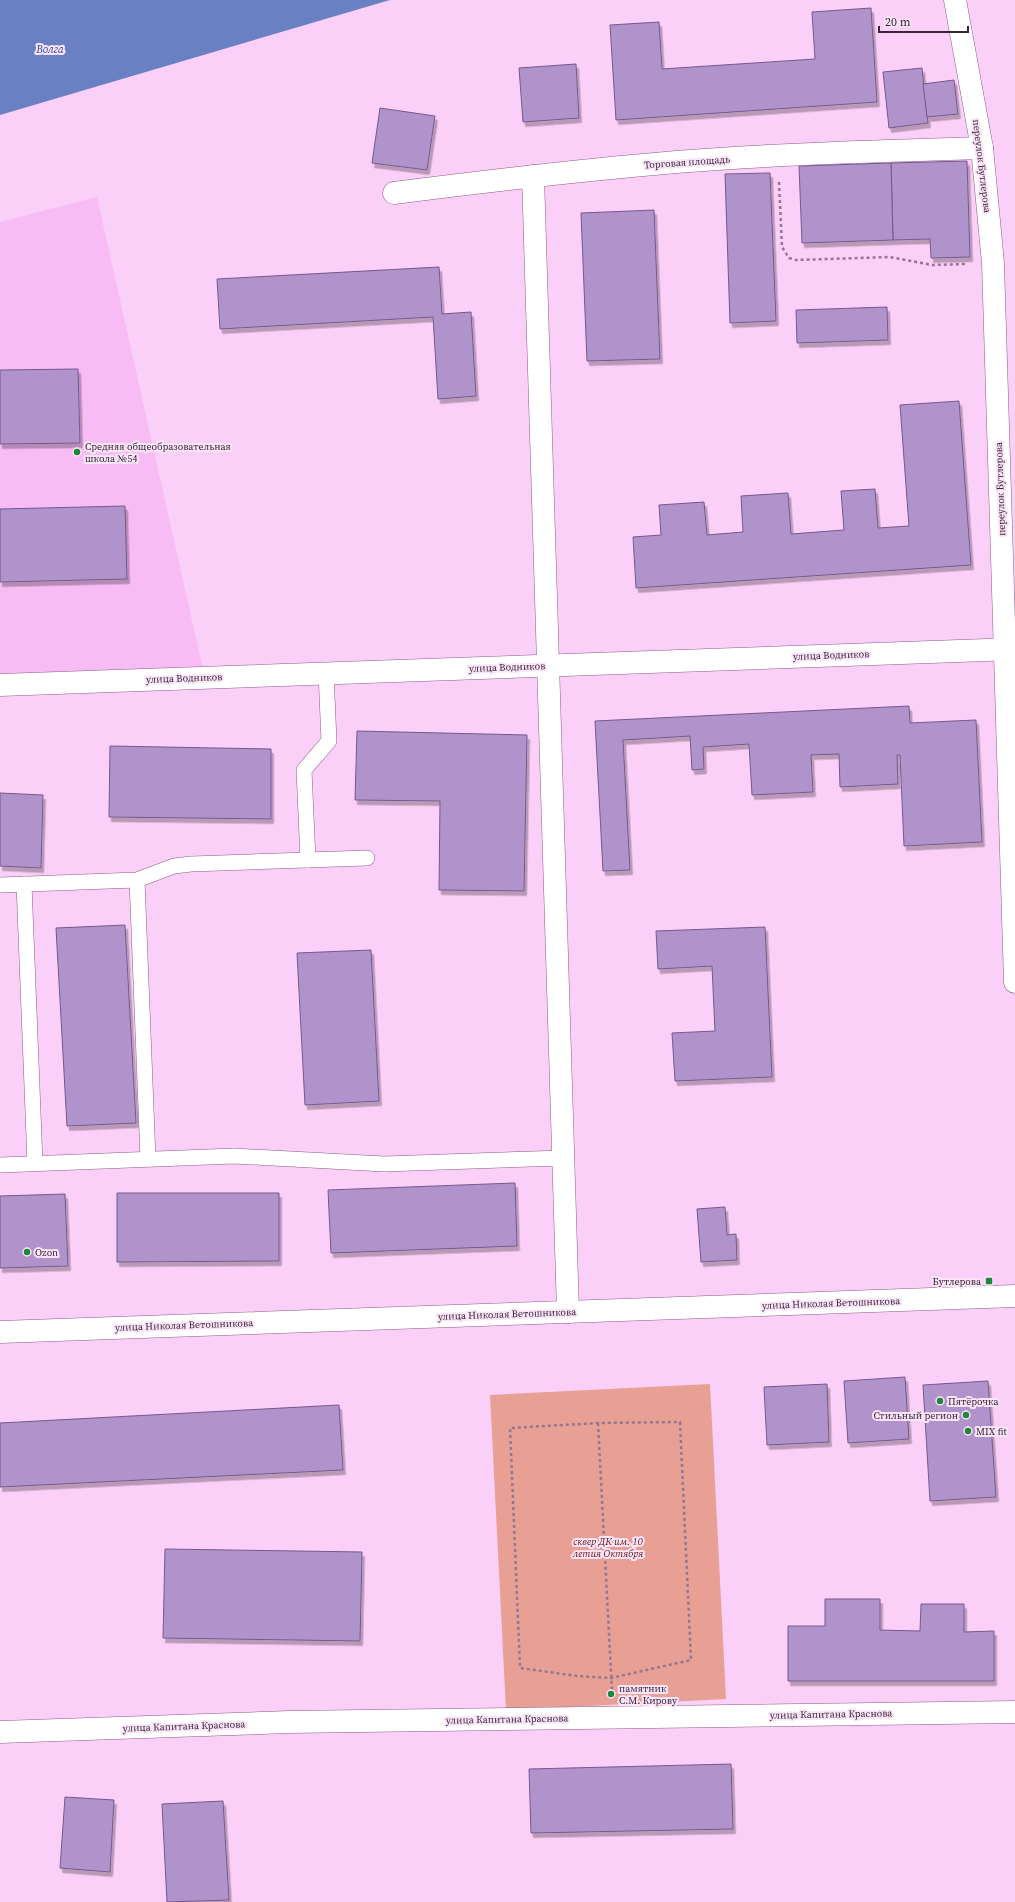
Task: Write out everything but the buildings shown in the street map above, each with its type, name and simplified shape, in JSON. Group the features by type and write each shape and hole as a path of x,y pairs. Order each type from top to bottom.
{"street":[{"name":"переулок Бутлерова","path":"955,0 982,148 993,263 1010,649 1015,982"},
{"name":"Торговая площадь","path":"394,193 533,176 676,162 778,155 982,148"},
{"path":"533,176 568,1312"},
{"name":"улица Водников","path":"0,685 1010,649"},
{"name":"улица Николая Ветошникова","path":"0,1332 1015,1296"},
{"name":"улица Капитана Краснова","path":"0,1732 289,1722 1015,1712"}],"lane":[{"path":"308,860 304,770 328,741 326,673"},
{"path":"0,885 137,880 179,865 368,858"},
{"path":"137,880 148,1159"},
{"path":"24,884 35,1164"},
{"path":"0,1165 234,1156 384,1164 564,1158"}],"path":[{"path":"778,155 782,247 789,258 796,260 890,257 932,265 993,263"},
{"path":"680,1422 691,1660 611,1678 577,1676 520,1668 510,1428 598,1423 680,1422"},
{"path":"598,1423 611,1678 616,1718"}],"shaded area":[{"name":"Средняя общеобразовательная школа №54","path":"97,197 206,683 0,692 0,222"}],"green space":[{"name":"сквер ДК им. 10 летия Октября","path":"710,1384 726,1699 506,1710 490,1395"}],"water":[{"name":"Волга","path":"0,0 390,0 0,115"}],"place":[{"name":"Средняя общеобразовательная школа №54","path":"77,452"},
{"name":"Ozon","path":"27,1252"},
{"name":"Бутлерова","path":"989,1281"},
{"name":"Пятёрочка","path":"940,1401"},
{"name":"Стильный регион","path":"966,1415"},
{"name":"MIX fit","path":"968,1431"},
{"name":"памятник С.М. Кирову","path":"611,1694"}]}
